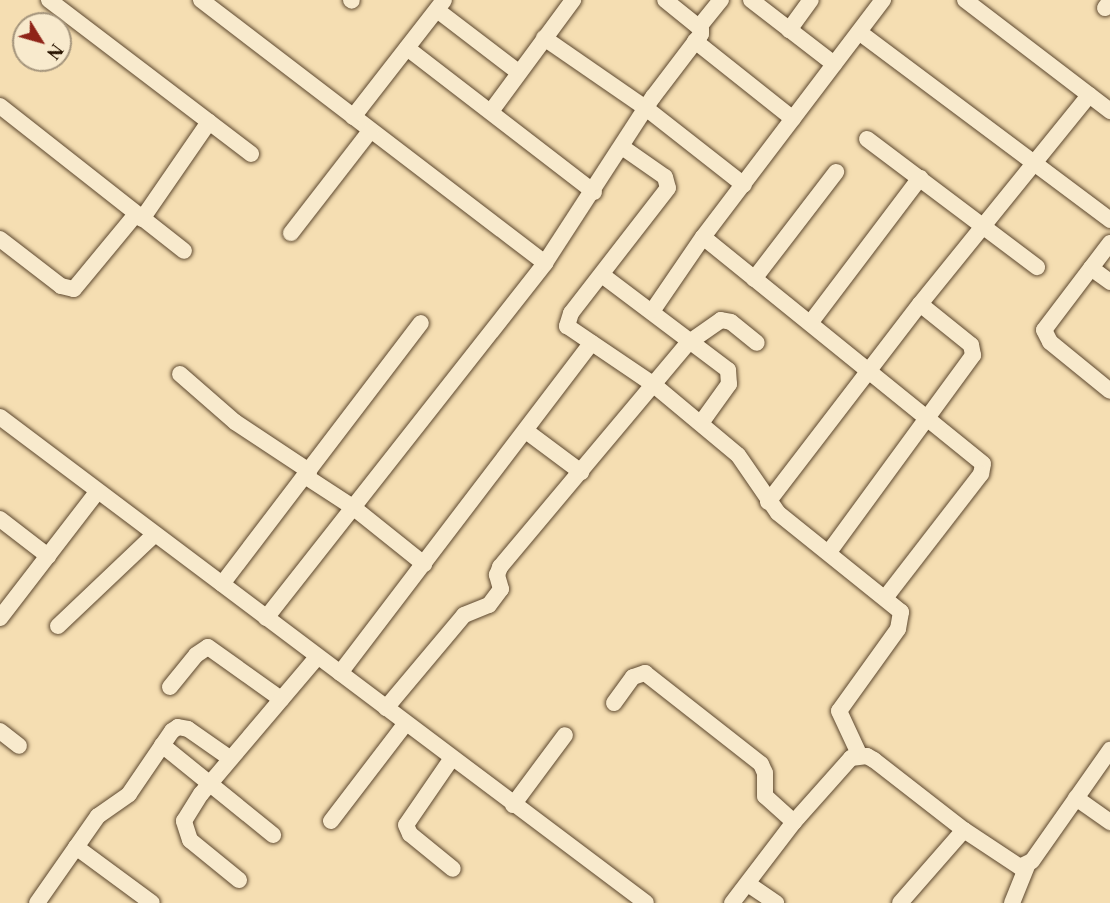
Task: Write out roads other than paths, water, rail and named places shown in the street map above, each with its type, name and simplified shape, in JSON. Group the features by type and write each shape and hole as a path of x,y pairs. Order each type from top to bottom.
{"street":[{"path":"49,0 250,154"},
{"path":"201,0 545,263"},
{"path":"492,110 573,0"},
{"path":"665,0 697,34 793,119"},
{"path":"266,618 545,263 721,0"},
{"path":"751,0 834,64"},
{"path":"789,30 811,0"},
{"path":"653,310 703,237 883,0"},
{"path":"965,0 1110,111"},
{"path":"353,117 441,5 518,72"},
{"path":"859,32 1110,220"},
{"path":"544,38 647,109 744,185"},
{"path":"407,48 492,110 594,192"},
{"path":"768,502 920,304 1089,95"},
{"path":"0,106 184,251"},
{"path":"0,239 62,286 74,289 139,216 209,122"},
{"path":"291,233 370,131"},
{"path":"867,139 1037,267"},
{"path":"622,147 665,177 668,188 566,323 591,343 654,385 700,423 744,461 768,502 886,597 901,612 902,620 839,711 860,756"},
{"path":"754,279 836,172"},
{"path":"811,322 920,178"},
{"path":"703,237 980,459 983,468 886,597"},
{"path":"1110,243 1047,324 1044,336 1110,391"},
{"path":"1091,268 1110,282"},
{"path":"602,275 693,340 728,370 732,379 700,423"},
{"path":"829,552 966,370 973,350 920,304"},
{"path":"386,708 464,615 489,605 501,589 497,575 500,567 693,340 716,321 725,320 757,343"},
{"path":"222,584 421,324"},
{"path":"340,673 591,343"},
{"path":"180,374 235,422 354,508 424,564"},
{"path":"0,417 646,903"},
{"path":"526,431 582,472"},
{"path":"0,618 97,492"},
{"path":"0,519 48,556"},
{"path":"58,626 154,535"},
{"path":"170,687 196,655 208,647 281,699"},
{"path":"239,880 190,840 183,828 187,814 317,657"},
{"path":"614,703 633,677 645,673 761,764 765,796 794,822"},
{"path":"332,821 406,723"},
{"path":"37,903 102,811 129,794 172,731 183,727 231,759"},
{"path":"0,731 19,746"},
{"path":"513,805 565,735"},
{"path":"162,745 212,782 273,835"},
{"path":"1011,903 1027,866 1110,750"},
{"path":"732,903 794,822 843,764 860,756 874,760 964,830 1015,866 1027,866"},
{"path":"452,758 406,825 410,834 453,869"},
{"path":"1076,798 1110,822"},
{"path":"906,902 964,830"},
{"path":"76,847 152,903"},
{"path":"748,884 776,903"}]}
